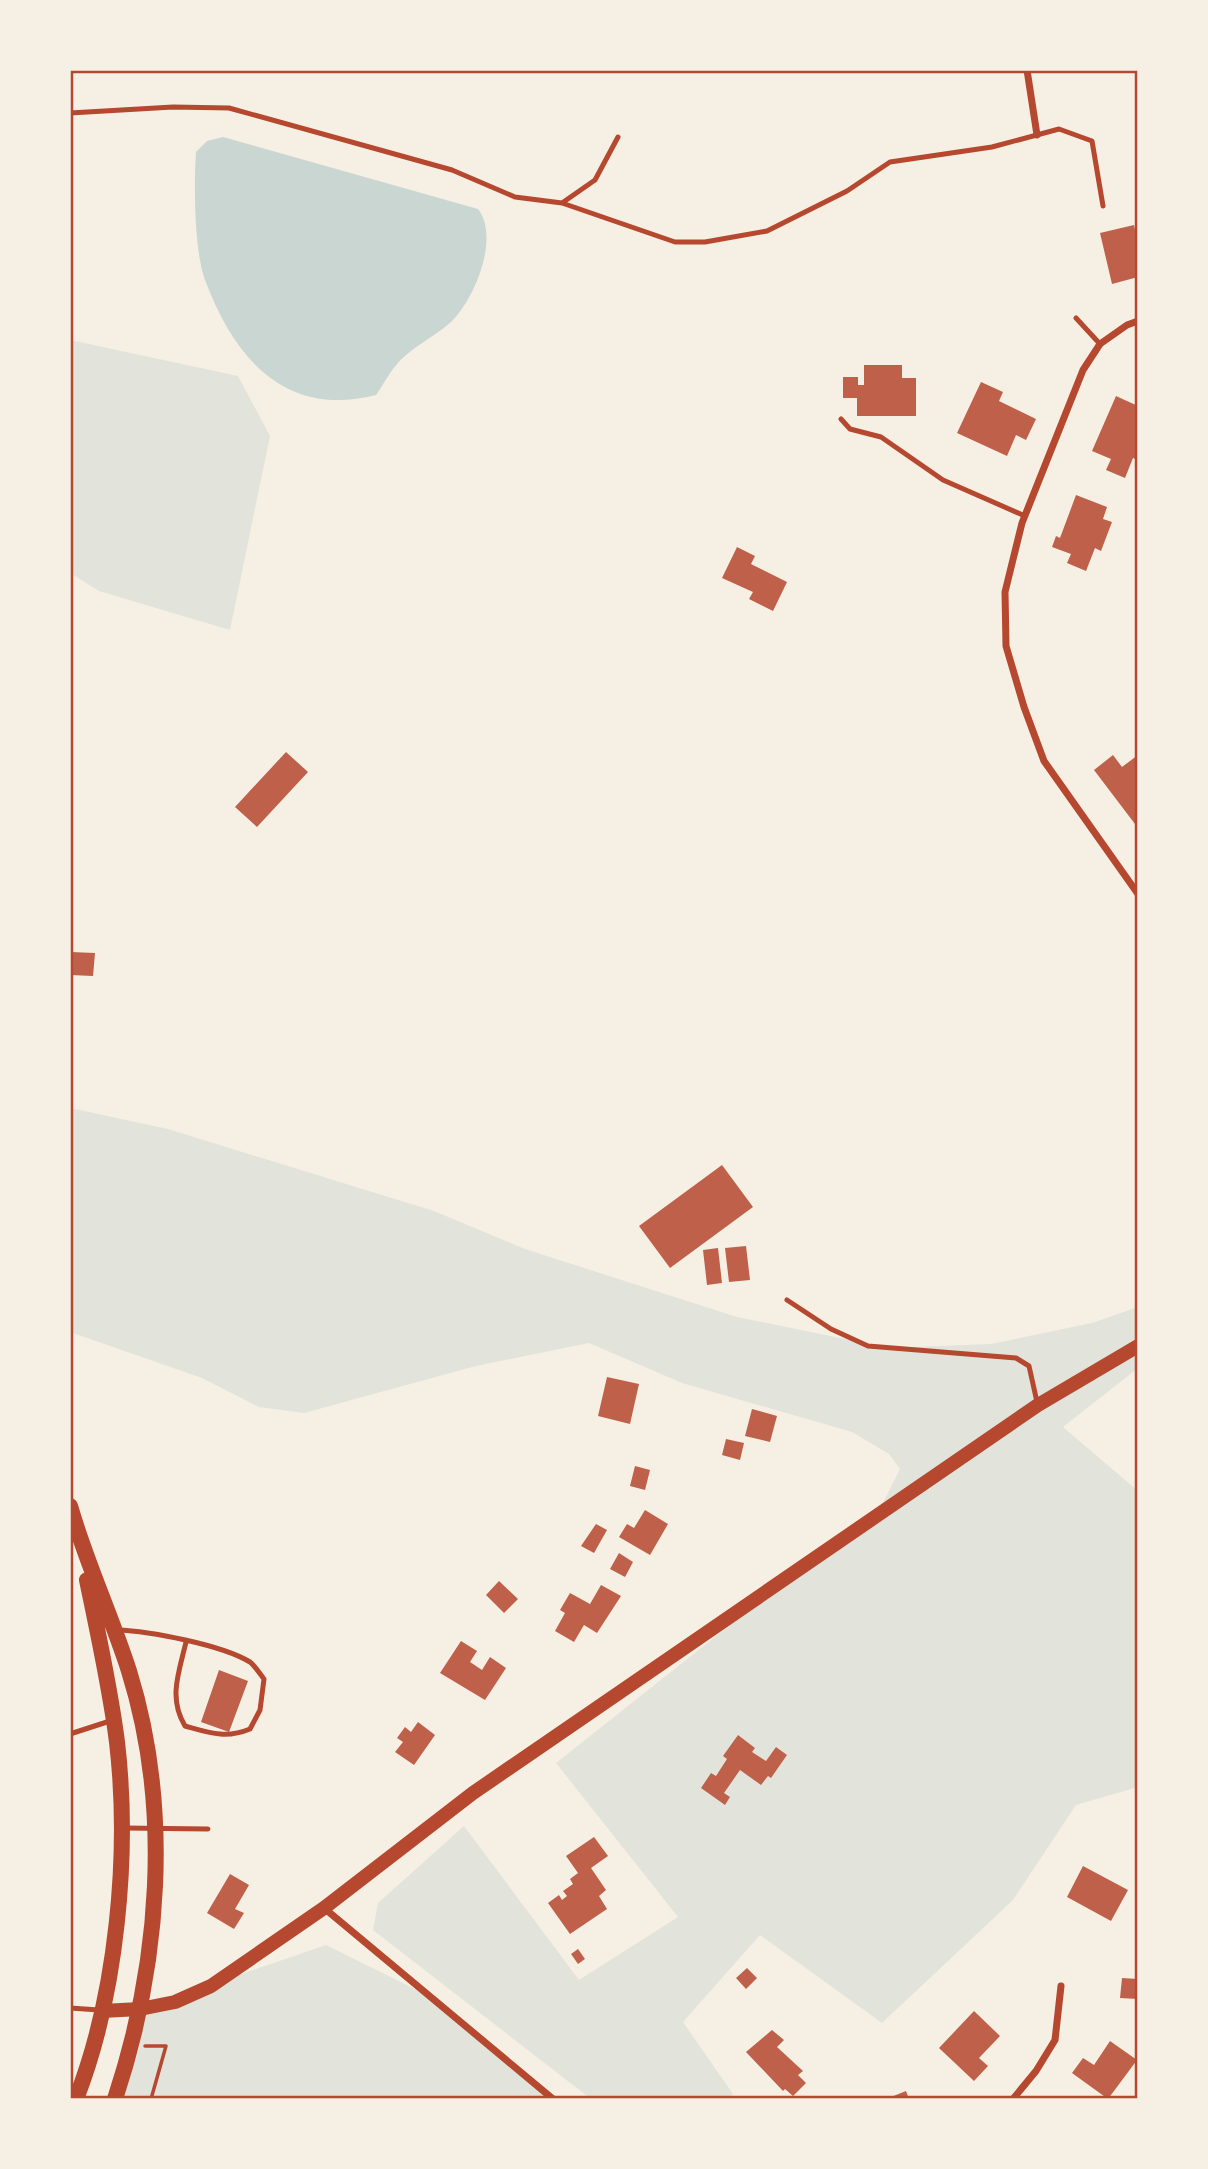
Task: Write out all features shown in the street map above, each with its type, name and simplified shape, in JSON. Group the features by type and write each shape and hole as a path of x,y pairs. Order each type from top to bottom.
{"main road":[{"path":"102,2011 141,2009 176,2002 211,1986 324,1908 473,1793 1038,1405 1138,1346"},
{"path":"70,1506 129,1671 146,1738 154,1827 154,1904 141,2009 115,2099"},
{"path":"76,2099 89,2066 102,2011 114,1927 120,1828 113,1720 77,1529"}],"street":[{"path":"1027,70 1037,135"},
{"path":"1138,321 1127,325 1100,344 1083,370 1025,516 1005,592 1006,646 1044,761 1138,894"},
{"path":"324,1908 553,2099"},
{"path":"1013,2099 1036,2071 1055,2040 1061,1986"}],"lane":[{"path":"70,113 173,107 229,108 452,170 514,197 562,203 675,242 705,242 767,231 847,191 890,162 992,147 1059,129 1092,141 1103,206"},
{"path":"562,203 595,180 618,137"},
{"path":"1076,318 1100,344"},
{"path":"841,419 850,429 881,437 943,480 1025,516"},
{"path":"787,1300 831,1329 868,1346 1016,1358 1029,1366 1038,1405"},
{"path":"114,1629 146,1631 187,1642 251,1663 264,1679 260,1710 250,1729 233,1736 218,1735 186,1726 176,1711 176,1684 187,1642"},
{"path":"70,1734 113,1720"},
{"path":"120,1828 208,1829"},
{"path":"70,2008 102,2011"}],"path":[{"path":"151,2099 166,2046"}],"shaded area":[{"path":"223,137 478,209 484,221 486,251 469,298 452,321 402,358 376,395 344,400 316,398 290,390 268,376 249,358 232,335 217,309 201,267 196,217 196,152 207,141"},
{"path":"70,340 238,376 270,436 230,630 99,591 70,573"},
{"path":"70,1108 168,1129 434,1211 525,1249 737,1317 889,1348 991,1344 1092,1323 1138,1307 1138,1368 1063,1427 1138,1491 1138,1787 1076,1805 1013,1900 882,2023 760,1935 683,2022 733,2094 728,2099 591,2099 373,1930 378,1903 464,1826 579,1980 678,1917 556,1763 817,1556 875,1519 900,1469 889,1454 852,1432 682,1383 589,1343 476,1366 304,1413 259,1407 202,1378 70,1332"},
{"path":"326,1945 421,1992 553,2099 115,2099 140,2009"}],"building":[{"path":"1134,225 1138,245 1138,277 1112,284 1100,233"},
{"path":"864,365 902,365 902,378 916,378 916,416 857,416 857,398 843,398 843,377 858,377 858,385 864,385"},
{"path":"981,382 1003,392 999,401 1036,419 1026,440 1016,435 1007,456 957,433"},
{"path":"1116,396 1138,406 1138,460 1133,458 1125,478 1106,470 1111,459 1092,451"},
{"path":"1076,495 1107,507 1103,519 1112,522 1101,551 1095,548 1086,571 1067,563 1071,554 1052,547 1056,536 1060,538"},
{"path":"737,547 755,556 751,564 787,582 773,611 749,599 753,592 722,578"},
{"path":"286,752 308,772 257,827 235,807"},
{"path":"1113,755 1122,767 1138,755 1138,828 1094,770"},
{"path":"71,952 95,953 93,976 70,975"},
{"path":"722,1165 753,1207 670,1268 639,1226"},
{"path":"746,1246 750,1280 729,1282 725,1248"},
{"path":"718,1248 722,1283 707,1285 703,1250"},
{"path":"607,1377 639,1384 630,1424 598,1416"},
{"path":"752,1409 777,1416 770,1442 745,1436"},
{"path":"726,1439 744,1443 740,1460 722,1455"},
{"path":"635,1466 650,1470 645,1490 630,1486"},
{"path":"645,1510 668,1524 650,1555 619,1537 627,1524 634,1528"},
{"path":"596,1524 607,1530 594,1553 581,1546"},
{"path":"619,1553 633,1562 625,1577 610,1569"},
{"path":"499,1581 518,1599 504,1613 486,1595"},
{"path":"601,1585 621,1596 597,1633 584,1625 574,1642 555,1631 565,1613 560,1610 570,1593 590,1604"},
{"path":"461,1641 477,1651 470,1662 482,1670 490,1657 506,1668 485,1700 440,1673"},
{"path":"219,1670 248,1681 229,1732 201,1722"},
{"path":"418,1722 435,1735 414,1765 395,1752 403,1742 397,1738 405,1727 411,1732"},
{"path":"738,1735 755,1748 752,1752 766,1761 776,1747 787,1755 771,1778 768,1776 761,1785 740,1770 724,1793 730,1797 725,1805 701,1788 711,1773 716,1776 727,1759 723,1756"},
{"path":"594,1837 608,1856 591,1868 606,1890 599,1896 607,1909 570,1934 548,1903 559,1895 562,1900 567,1896 563,1891 573,1884 570,1879 578,1873 566,1856"},
{"path":"1083,1866 1128,1890 1111,1921 1067,1897"},
{"path":"230,1874 249,1885 235,1909 244,1913 234,1929 207,1913"},
{"path":"578,1949 585,1959 578,1964 571,1954"},
{"path":"747,1968 757,1978 746,1989 736,1978"},
{"path":"1122,1978 1138,1979 1138,1999 1120,1998"},
{"path":"974,2011 1000,2036 979,2058 988,2066 974,2081 939,2048"},
{"path":"772,2030 784,2040 777,2047 803,2071 798,2075 806,2083 793,2096 785,2089 783,2091 746,2052"},
{"path":"1110,2041 1137,2060 1108,2099 1072,2073 1083,2058 1094,2065"},
{"path":"906,2091 909,2099 886,2099"}]}
